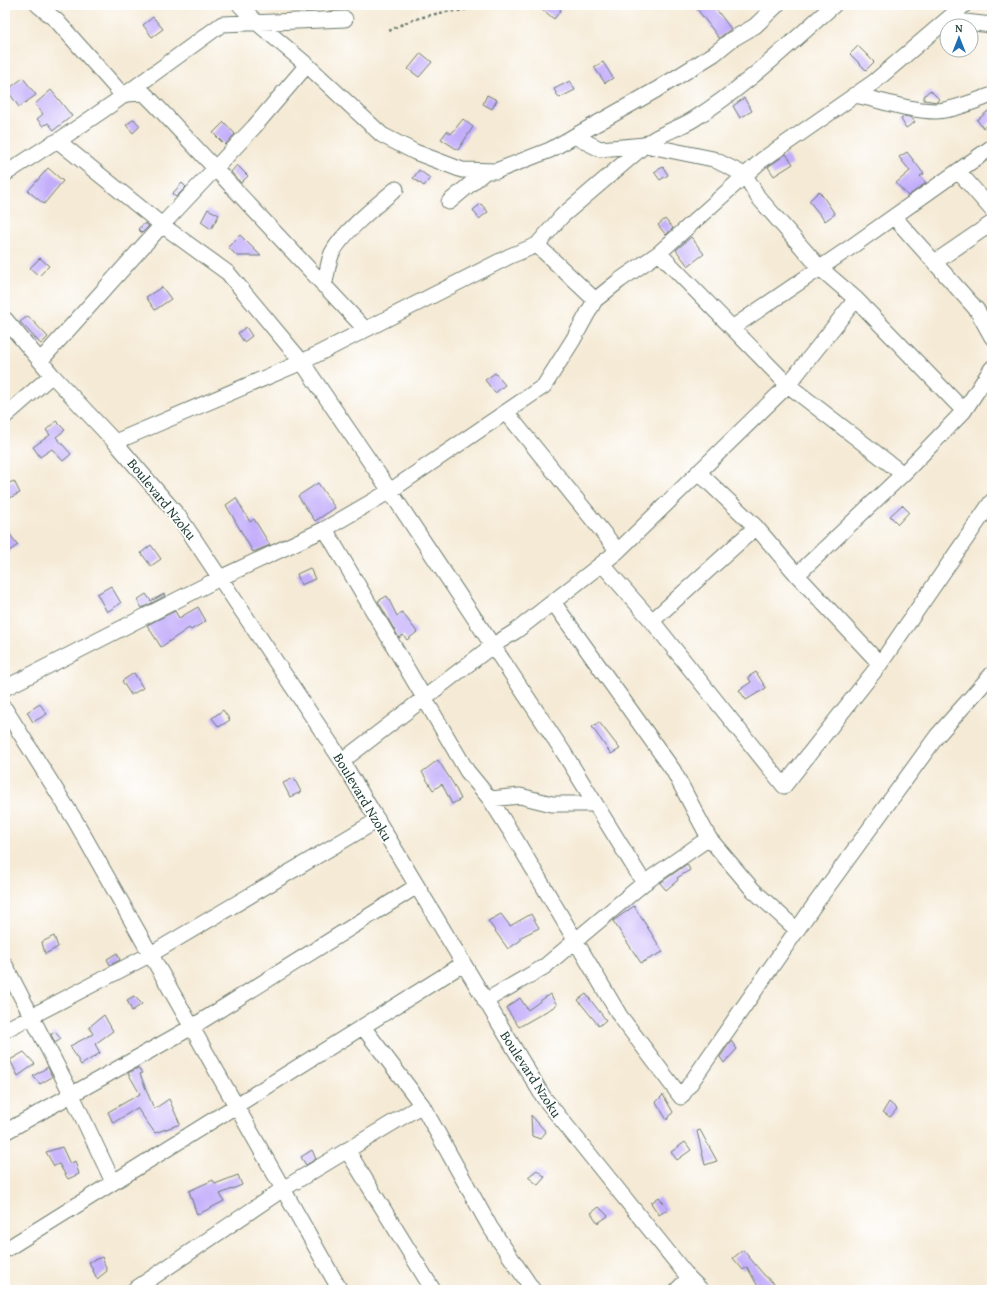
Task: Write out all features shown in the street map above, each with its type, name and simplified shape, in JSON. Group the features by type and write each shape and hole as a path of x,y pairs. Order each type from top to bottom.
{"street":[{"path":"38,5 57,21 119,91 126,94 144,93 365,329"},
{"path":"240,5 256,22 307,65 382,135 415,152 462,170 486,171 496,171 550,150 656,90 714,54 732,40 755,26 777,5"},
{"path":"115,442 302,362 510,256 537,245 562,216 645,145 653,139 693,119 739,87 834,5"},
{"path":"949,18 964,5"},
{"path":"5,174 58,141 126,94 222,24 345,19"},
{"path":"979,24 992,26"},
{"path":"5,688 220,578 325,529 390,491 544,386 573,340 595,300 620,280 659,253 762,160 874,82 939,27"},
{"path":"41,360 214,168 254,128 307,65"},
{"path":"854,95 900,106 936,111 963,105 992,94"},
{"path":"574,136 600,149 645,145 713,159 745,175 758,197 820,268 856,299 964,411"},
{"path":"58,141 162,225 228,273 302,362 390,491 564,753 644,883"},
{"path":"732,328 894,217 992,147"},
{"path":"450,202 486,171"},
{"path":"958,171 990,203"},
{"path":"324,286 332,254 338,245 370,212 396,189"},
{"path":"894,217 977,310 992,337"},
{"path":"935,262 992,223"},
{"path":"537,245 595,300"},
{"path":"659,253 788,385 903,474"},
{"path":"342,761 492,646 516,631 618,551 788,385 856,299"},
{"name":"Boulevard Nzoku","path":"5,318 52,375 115,442 180,518 342,761 544,1098 689,1278 701,1290"},
{"path":"797,575 903,474 964,411 992,368"},
{"path":"5,416 52,375"},
{"path":"506,412 618,551"},
{"path":"698,472 756,527 797,575 880,664"},
{"path":"602,564 652,621 784,786 880,664 992,501"},
{"path":"652,621 756,527"},
{"path":"325,529 468,771 490,800 620,1016 681,1097 797,930 937,736 992,674"},
{"path":"553,602 673,770 709,838 753,890 797,930"},
{"path":"5,709 76,822 237,1106 336,1289"},
{"path":"490,800 520,796 552,804 595,804"},
{"path":"5,1030 151,954 378,820"},
{"path":"485,1001 544,967 644,883 709,838"},
{"path":"5,1132 72,1096 192,1027 417,886"},
{"path":"5,1250 463,964"},
{"path":"5,966 72,1096 113,1182"},
{"path":"362,1027 422,1105 490,1227 533,1290"},
{"path":"134,1290 283,1189 422,1105"},
{"path":"347,1150 433,1290"},
{"path":"677,1290 689,1278"}],"path":[{"path":"389,31 400,25 448,11 470,10 476,5"}],"building":[{"path":"537,5 555,5 561,10 554,19"},
{"path":"694,5 713,5 731,29 719,38"},
{"path":"153,17 163,29 152,37 143,25"},
{"path":"858,46 874,62 866,70 850,54"},
{"path":"421,53 432,62 419,77 408,69"},
{"path":"603,62 613,78 605,83 594,67"},
{"path":"23,78 36,95 19,107 7,90"},
{"path":"570,81 575,90 559,98 554,89"},
{"path":"51,90 72,116 54,130 48,123 43,126 37,119 43,114 35,104"},
{"path":"930,90 939,99 937,102 924,100 924,96"},
{"path":"487,95 497,100 492,109 483,104"},
{"path":"744,98 752,111 740,118 733,106"},
{"path":"992,108 992,121 983,128 977,120"},
{"path":"906,116 912,118 915,122 906,128 901,119"},
{"path":"134,119 140,126 133,133 126,125"},
{"path":"463,119 473,127 458,150 441,139 447,131 451,134"},
{"path":"224,122 235,134 225,145 213,133"},
{"path":"907,152 924,174 920,176 926,183 908,196 896,183 910,171 899,157"},
{"path":"786,154 793,164 774,176 768,167"},
{"path":"237,165 248,176 241,183 231,172"},
{"path":"663,167 668,175 660,180 654,172"},
{"path":"48,168 63,181 44,204 28,191"},
{"path":"419,170 430,178 424,186 413,178"},
{"path":"182,183 186,187 176,197 172,194"},
{"path":"819,191 835,214 825,221 809,201"},
{"path":"481,204 488,212 479,219 473,210"},
{"path":"208,209 219,215 211,229 201,222"},
{"path":"665,219 673,228 666,235 658,225"},
{"path":"145,223 149,226 142,233 138,229"},
{"path":"240,235 261,256 237,256 228,247"},
{"path":"691,237 704,254 688,266 676,250"},
{"path":"40,258 49,266 39,276 30,268"},
{"path":"162,287 171,299 155,310 146,297"},
{"path":"28,316 48,337 41,344 20,322"},
{"path":"246,327 252,336 244,342 238,333"},
{"path":"495,373 505,385 495,393 485,380"},
{"path":"56,421 65,430 56,437 71,454 63,461 52,449 40,457 33,447 50,435 46,430"},
{"path":"14,481 20,493 5,500 5,485"},
{"path":"318,483 335,508 315,521 298,496"},
{"path":"236,498 250,522 254,519 270,545 253,552 226,505"},
{"path":"902,505 909,512 898,524 890,516"},
{"path":"5,528 18,545 5,554"},
{"path":"151,545 161,559 151,566 141,553"},
{"path":"310,568 315,579 301,585 297,574"},
{"path":"111,586 121,603 107,612 97,594"},
{"path":"146,594 151,601 164,594 165,596 142,608 137,600"},
{"path":"387,596 397,616 402,612 417,632 407,640 403,635 399,638 378,601"},
{"path":"198,607 206,621 191,630 189,628 161,647 147,625 175,611 179,618"},
{"path":"756,672 766,688 746,700 739,690 751,682 748,677"},
{"path":"134,673 143,688 131,695 122,681"},
{"path":"40,704 47,714 33,722 27,712"},
{"path":"223,710 230,720 219,727 212,718"},
{"path":"599,722 620,749 611,754 592,727"},
{"path":"438,760 461,799 452,804 442,784 433,790 422,772"},
{"path":"294,778 301,792 290,797 283,783"},
{"path":"687,864 690,870 677,878 678,880 666,890 660,883"},
{"path":"634,906 663,952 641,963 613,921"},
{"path":"501,914 510,926 531,914 539,928 519,938 521,940 508,949 488,921"},
{"path":"54,936 58,947 45,954 42,942"},
{"path":"117,953 120,960 110,965 107,959"},
{"path":"550,994 557,1005 519,1027 506,1008 520,998 528,1010"},
{"path":"586,994 606,1020 599,1026 578,1000"},
{"path":"134,996 142,1004 132,1011 127,1000"},
{"path":"104,1015 113,1031 95,1044 100,1053 81,1065 70,1046 93,1034 89,1027"},
{"path":"55,1032 61,1039 55,1043 51,1034"},
{"path":"731,1041 737,1049 724,1063 720,1057"},
{"path":"24,1052 35,1064 18,1076 10,1060"},
{"path":"48,1067 52,1077 40,1084 33,1076"},
{"path":"138,1068 142,1073 140,1074 154,1109 169,1099 180,1124 155,1133 137,1108 113,1123 108,1112 140,1094 128,1073"},
{"path":"663,1095 673,1112 667,1120 656,1102"},
{"path":"889,1102 897,1109 890,1117 883,1112"},
{"path":"531,1115 546,1132 540,1139 532,1136"},
{"path":"700,1130 717,1161 705,1165 697,1131"},
{"path":"685,1142 691,1150 677,1160 671,1152"},
{"path":"62,1147 70,1164 75,1161 79,1174 68,1179 59,1164 54,1166 46,1152"},
{"path":"312,1150 316,1159 306,1165 301,1157"},
{"path":"537,1170 545,1177 538,1185 528,1177"},
{"path":"238,1175 242,1185 220,1194 224,1201 197,1215 189,1191 213,1180 215,1184"},
{"path":"659,1197 668,1209 659,1215 651,1203"},
{"path":"599,1207 608,1216 598,1223 591,1213"},
{"path":"743,1250 764,1275 781,1290 760,1290 747,1267 743,1270 733,1258"},
{"path":"102,1257 107,1271 97,1279 89,1262"}]}
